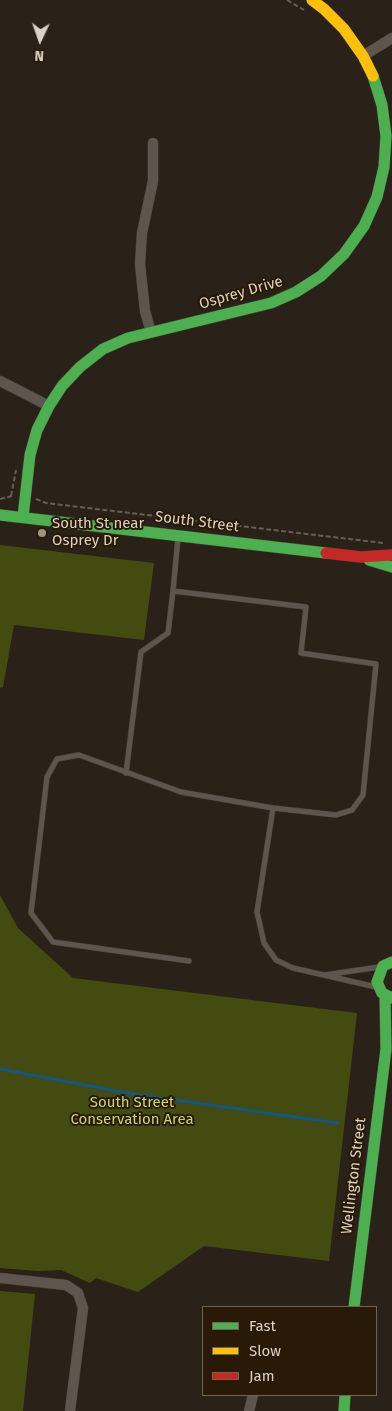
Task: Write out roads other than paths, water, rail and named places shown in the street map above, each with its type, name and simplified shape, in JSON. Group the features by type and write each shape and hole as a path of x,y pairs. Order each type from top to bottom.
{"street":[{"name":"Osprey Drive","path":"23,517 30,455 37,430 62,386 80,367 103,349 128,338 271,303 296,292 321,276 344,254 364,226 376,197 384,167 386,136 382,105 373,77 363,56 344,29 324,8 312,0"},
{"path":"363,56 392,38"},
{"path":"151,332 145,310 140,264 142,233 154,181 153,143"},
{"path":"0,381 49,406"},
{"name":"South Street","path":"0,514 361,557 392,555"},
{"name":"South Street","path":"361,557 392,568"},
{"name":"Wellington Street","path":"354,1306 386,1049 385,993 378,976 389,961"},
{"name":"Wellington Street","path":"386,1049 392,1029"},
{"path":"0,1278 66,1285 78,1293 83,1308 70,1411"},
{"path":"249,1411 253,1396"},
{"path":"344,1411 345,1396"}],"lane":[{"path":"126,772 141,652 168,633 179,535"},
{"path":"173,591 306,607 301,653 376,664 363,795 352,810 336,815 273,808 181,792 79,755 57,760 47,777 31,913 53,942 189,960"},
{"path":"273,808 257,912 264,943 276,960 293,968 385,993"},
{"path":"322,975 389,961"}],"waterway":[{"path":"0,1069 133,1094 338,1123"}],"place":[{"name":"South St near Osprey Dr","path":"42,533"}],"park label":[{"name":"South Street Conservation Area","path":"132,1112"}]}
